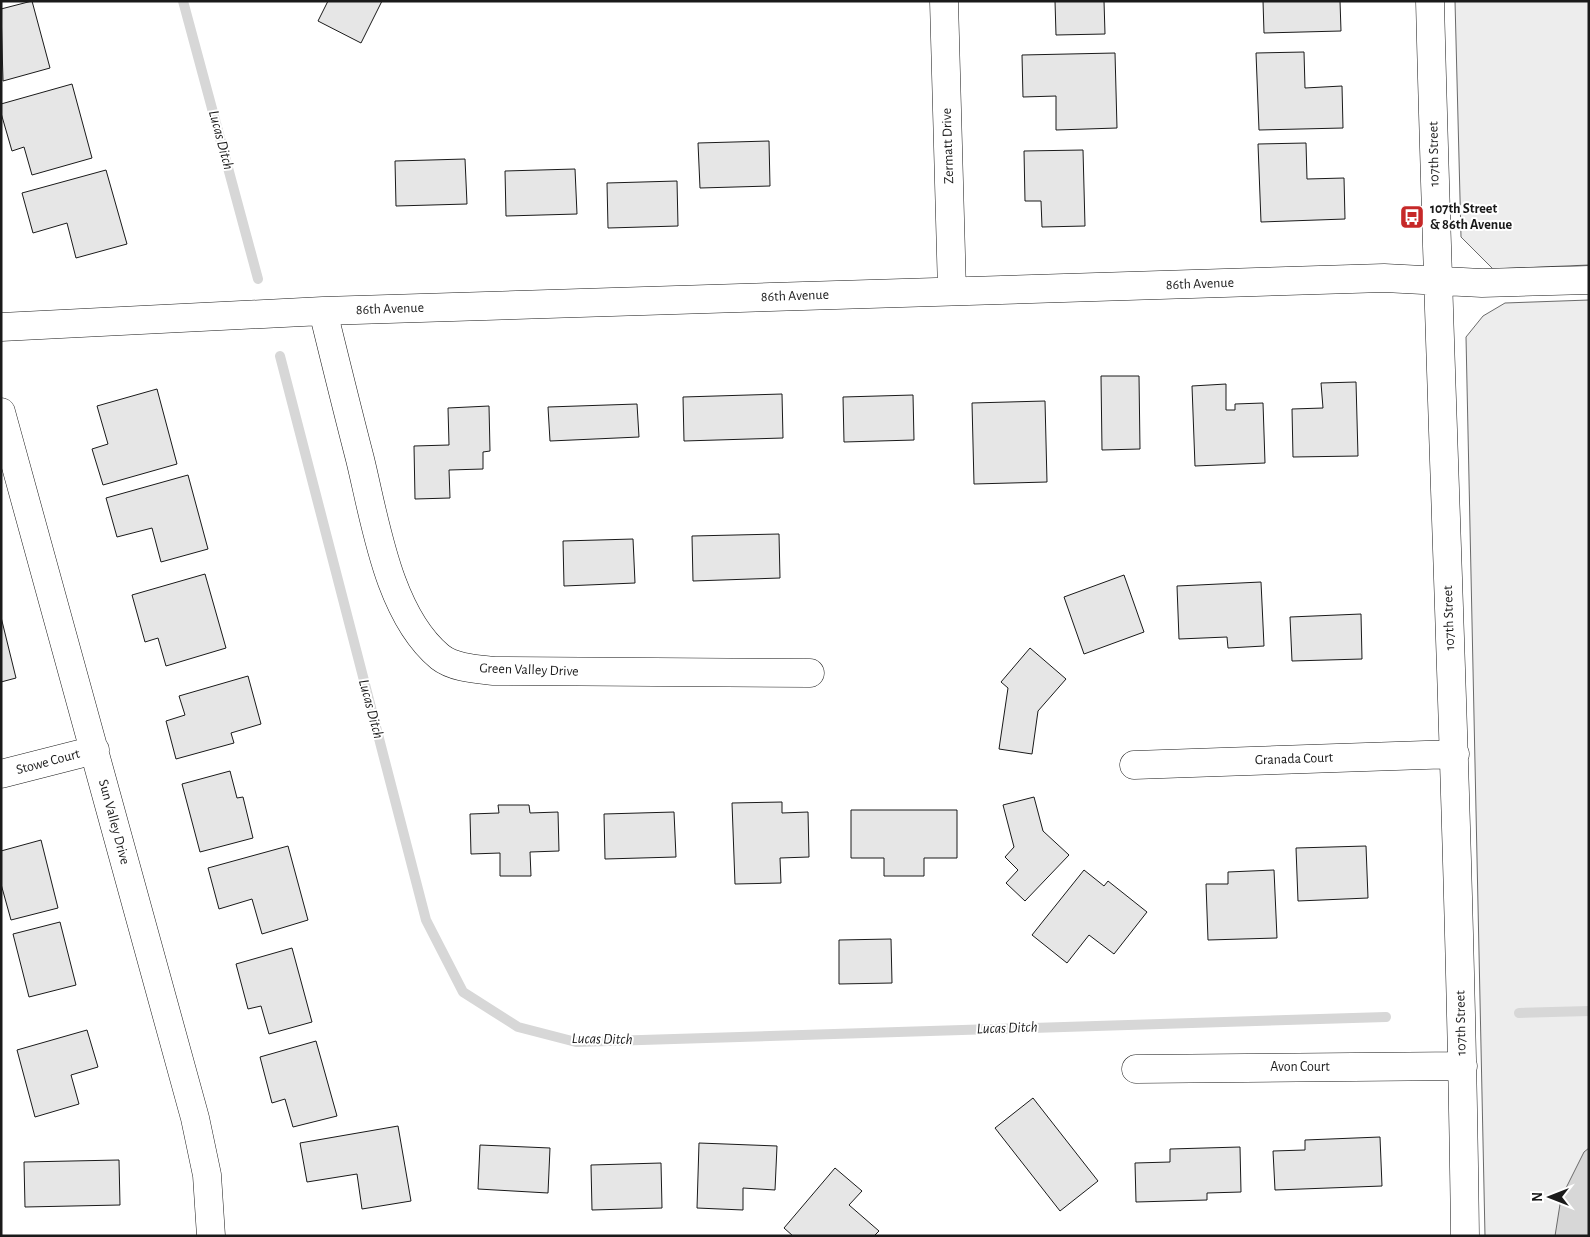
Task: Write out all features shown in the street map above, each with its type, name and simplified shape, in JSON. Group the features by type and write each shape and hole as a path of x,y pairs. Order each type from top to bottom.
{"street":[{"name":"Zermatt Drive","path":"944,1 952,292"},
{"name":"107th Street","path":"1430,1 1437,281 1455,754 1463,1066 1464,1236"},
{"name":"86th Avenue","path":"1,327 323,311 1384,278 1482,283 1589,280"},
{"name":"Green Valley Drive","path":"323,311 385,561 403,607 420,636 441,658 467,668 494,671 810,673"},
{"name":"Sun Valley Drive","path":"1,412 195,1118 207,1175 211,1236"},
{"name":"Stowe Court","path":"1,774 95,750"},
{"name":"Granada Court","path":"1134,765 1455,754"},
{"name":"Avon Court","path":"1136,1069 1463,1066"}],"shaded area":[{"path":"1455,1 1589,1 1589,265 1493,269 1461,237"},
{"path":"1589,300 1589,1236 1485,1236 1466,337 1483,316 1505,303"},
{"path":"1589,1148 1589,1236 1555,1236 1561,1198 1584,1152"}],"building":[{"path":"32,1 50,68 3,81 1,9"},
{"path":"328,1 382,1 361,43 318,21"},
{"path":"1055,1 1104,1 1105,34 1056,35"},
{"path":"1263,1 1340,1 1341,31 1264,33"},
{"path":"1304,52 1305,88 1342,86 1343,128 1259,130 1256,53"},
{"path":"1115,53 1117,128 1056,130 1056,96 1023,97 1022,55"},
{"path":"72,84 92,158 32,175 24,147 12,151 1,113 1,104"},
{"path":"769,141 770,186 700,188 698,143"},
{"path":"1306,143 1307,179 1344,178 1345,219 1261,222 1258,144"},
{"path":"1083,150 1085,226 1042,227 1041,201 1025,201 1024,151"},
{"path":"465,159 467,204 396,206 395,161"},
{"path":"575,169 577,214 506,216 505,171"},
{"path":"106,170 127,244 76,258 67,223 33,233 22,193"},
{"path":"677,181 678,226 608,228 607,183"},
{"path":"1101,376 1139,376 1140,449 1102,450"},
{"path":"1356,382 1358,456 1293,457 1292,409 1323,408 1321,383"},
{"path":"1226,384 1226,410 1235,410 1235,404 1263,403 1265,463 1195,466 1192,386"},
{"path":"157,389 177,464 103,485 92,449 108,444 97,406"},
{"path":"782,394 783,438 684,441 683,397"},
{"path":"913,395 914,440 844,442 843,397"},
{"path":"1045,401 1047,482 974,484 972,403"},
{"path":"637,404 639,437 550,441 548,407"},
{"path":"489,406 490,451 483,452 483,469 449,470 450,498 415,499 414,446 449,445 448,408"},
{"path":"188,475 208,549 161,562 152,528 117,537 106,498"},
{"path":"779,534 780,578 693,581 692,536"},
{"path":"633,539 635,583 564,586 563,541"},
{"path":"205,574 226,648 166,666 158,638 145,642 132,595"},
{"path":"1124,575 1144,632 1084,654 1064,597"},
{"path":"1261,582 1264,646 1228,648 1227,637 1179,639 1177,586"},
{"path":"1361,614 1362,659 1292,661 1290,617"},
{"path":"1,617 16,678 1,682"},
{"path":"1030,648 1066,679 1038,711 1032,754 999,749 1008,688 1001,682"},
{"path":"248,676 261,724 231,733 234,743 176,759 166,721 185,715 179,696"},
{"path":"230,771 237,798 243,797 253,838 200,852 182,784"},
{"path":"1034,797 1043,831 1069,855 1025,901 1006,883 1018,870 1005,857 1014,847 1003,805"},
{"path":"782,802 782,813 808,812 809,857 780,858 781,883 735,884 732,803"},
{"path":"498,805 529,805 530,813 558,812 559,851 530,852 531,876 500,876 500,853 471,854 470,814 499,813"},
{"path":"851,810 957,810 957,858 924,858 924,876 884,876 884,858 851,858"},
{"path":"674,812 676,857 605,859 604,814"},
{"path":"41,840 58,908 11,920 1,884 1,851"},
{"path":"288,846 308,920 262,934 252,899 219,909 208,868"},
{"path":"1366,846 1368,898 1298,901 1296,848"},
{"path":"1084,870 1104,886 1108,881 1147,912 1114,954 1089,935 1067,963 1032,935"},
{"path":"1274,870 1277,938 1208,940 1206,884 1228,884 1228,872"},
{"path":"60,922 76,985 29,997 13,934"},
{"path":"891,939 892,983 839,984 839,940"},
{"path":"292,948 312,1022 269,1034 261,1006 248,1009 236,964"},
{"path":"87,1030 98,1067 71,1075 79,1104 35,1117 17,1050"},
{"path":"316,1041 337,1116 293,1127 285,1099 272,1103 260,1057"},
{"path":"1033,1098 1098,1181 1060,1211 995,1128"},
{"path":"398,1126 411,1201 362,1209 357,1174 307,1182 300,1143"},
{"path":"1380,1137 1382,1186 1275,1190 1273,1151 1305,1150 1305,1140"},
{"path":"699,1143 777,1146 775,1190 743,1188 743,1210 697,1208"},
{"path":"480,1145 550,1148 548,1193 478,1189"},
{"path":"1240,1147 1241,1192 1207,1193 1207,1200 1136,1202 1135,1163 1170,1162 1170,1149"},
{"path":"119,1160 120,1205 25,1207 24,1162"},
{"path":"661,1163 662,1208 592,1210 591,1165"},
{"path":"835,1168 862,1191 849,1205 879,1231 874,1236 793,1236 784,1228"}],"waterway":[{"name":"Lucas Ditch","path":"183,1 258,279"},
{"name":"Lucas Ditch","path":"280,356 426,920 463,992 518,1027 576,1042 1386,1017"},
{"name":"Lucas Ditch","path":"1519,1013 1589,1011"}],"place":[{"name":"107th Street & 86th Avenue","path":"1412,217"}]}
